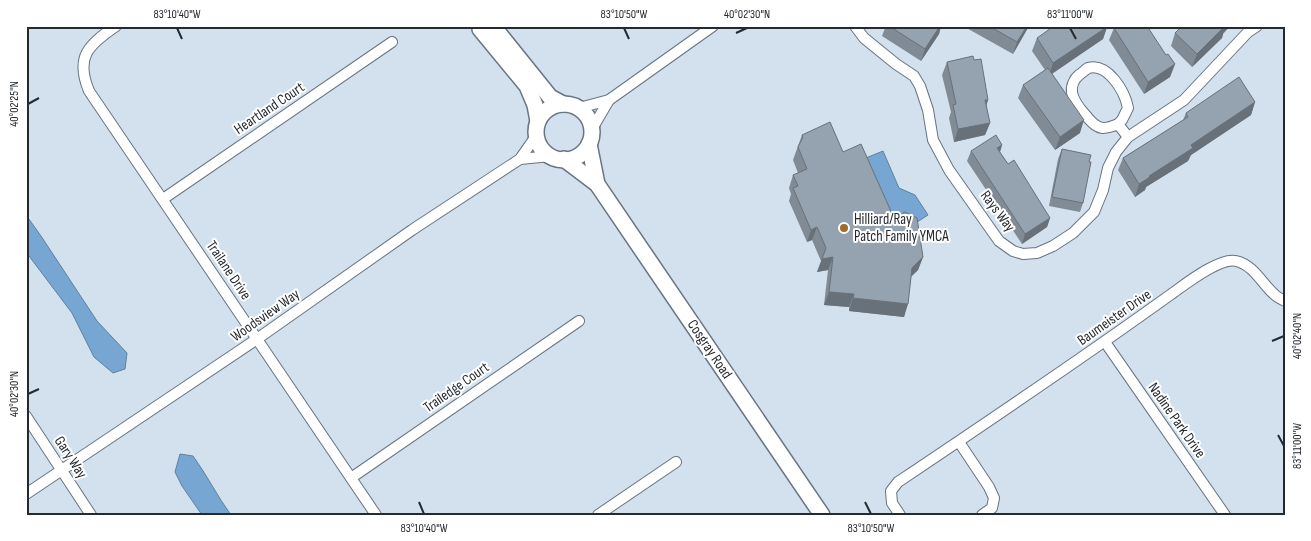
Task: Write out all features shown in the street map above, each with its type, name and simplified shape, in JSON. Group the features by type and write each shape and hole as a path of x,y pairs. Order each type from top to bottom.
{"main road":[{"path":"480,26 480,29 527,86 535,105 537,129 541,148 558,158 572,158 584,150 590,137 590,121 579,108 571,105 563,104 546,110 537,129"},
{"path":"493,26 550,97 563,104"},
{"name":"Cosgray Road","path":"590,137 597,184"},
{"name":"Cosgray Road","path":"558,158 597,184 822,515"}],"street":[{"name":"Trailane Drive","path":"116,26 99,38 88,49 83,64 84,78 89,91 376,515"},
{"path":"579,108 609,100 713,26"},
{"name":"Rays Way","path":"854,26 864,38 914,76 920,86 928,110 933,140 949,170 999,241 1013,251 1023,254 1037,253 1053,246 1073,233 1094,212 1108,168 1116,152 1128,137 1184,100 1248,32 1257,26"},
{"name":"Heartland Court","path":"163,199 392,42"},
{"path":"1087,68 1100,68 1107,73 1124,94 1128,108 1118,124 1110,128 1098,127 1093,124 1076,104 1072,93 1073,84 1075,78 1087,68"},
{"path":"590,137 609,100"},
{"path":"1118,124 1128,137"},
{"name":"Woodsview Way","path":"26,494 257,339 412,230 520,159 537,129"},
{"name":"Woodsview Way","path":"520,159 558,158"},
{"name":"Baumeister Drive","path":"900,515 892,504 891,491 898,482 1105,342 1200,274 1220,263 1234,260 1256,274 1276,297 1285,301"},
{"name":"Trailedge Court","path":"352,478 579,321"},
{"name":"Nadine Park Drive","path":"1105,342 1225,515"},
{"name":"Gary Way","path":"26,416 91,515"},
{"path":"958,442 989,486 994,498 992,508 982,515"},
{"path":"598,515 676,462"}],"water":[{"path":"883,151 899,188 915,195 928,215 911,226 886,215 861,160"},
{"path":"26,215 97,321 127,353 125,369 113,373 94,357 72,313 26,252"},
{"path":"180,454 193,456 231,515 202,515 182,486 175,472"}],"building":[{"path":"889,26 940,26 925,49"},
{"path":"989,26 1027,26 1017,42"},
{"path":"1054,26 1107,27 1053,63 1037,38"},
{"path":"1116,26 1147,26 1166,55 1168,54 1175,64 1148,82 1114,28"},
{"path":"1182,26 1225,26 1197,54 1175,33"},
{"path":"973,56 974,60 981,59 988,100 985,100 990,123 958,129 953,105 956,104 947,62"},
{"path":"1048,68 1084,120 1060,137 1023,85"},
{"path":"1239,77 1255,102 1191,145 1193,148 1139,184 1123,158 1188,117 1186,113"},
{"name":"Hilliard/Ray Patch Family YMCA","path":"830,122 843,152 861,144 894,218 905,212 917,218 923,257 912,268 908,304 853,298 854,294 829,292 833,257 822,259 826,248 817,227 811,230 793,188 798,186 793,175 807,169 798,147 803,137 802,135"},
{"path":"996,135 1002,145 997,148 1008,164 1014,160 1050,218 1025,234 971,151"},
{"path":"1062,149 1091,155 1083,203 1052,197"}],"place":[{"name":"Hilliard/Ray Patch Family YMCA","path":"844,228"}]}
